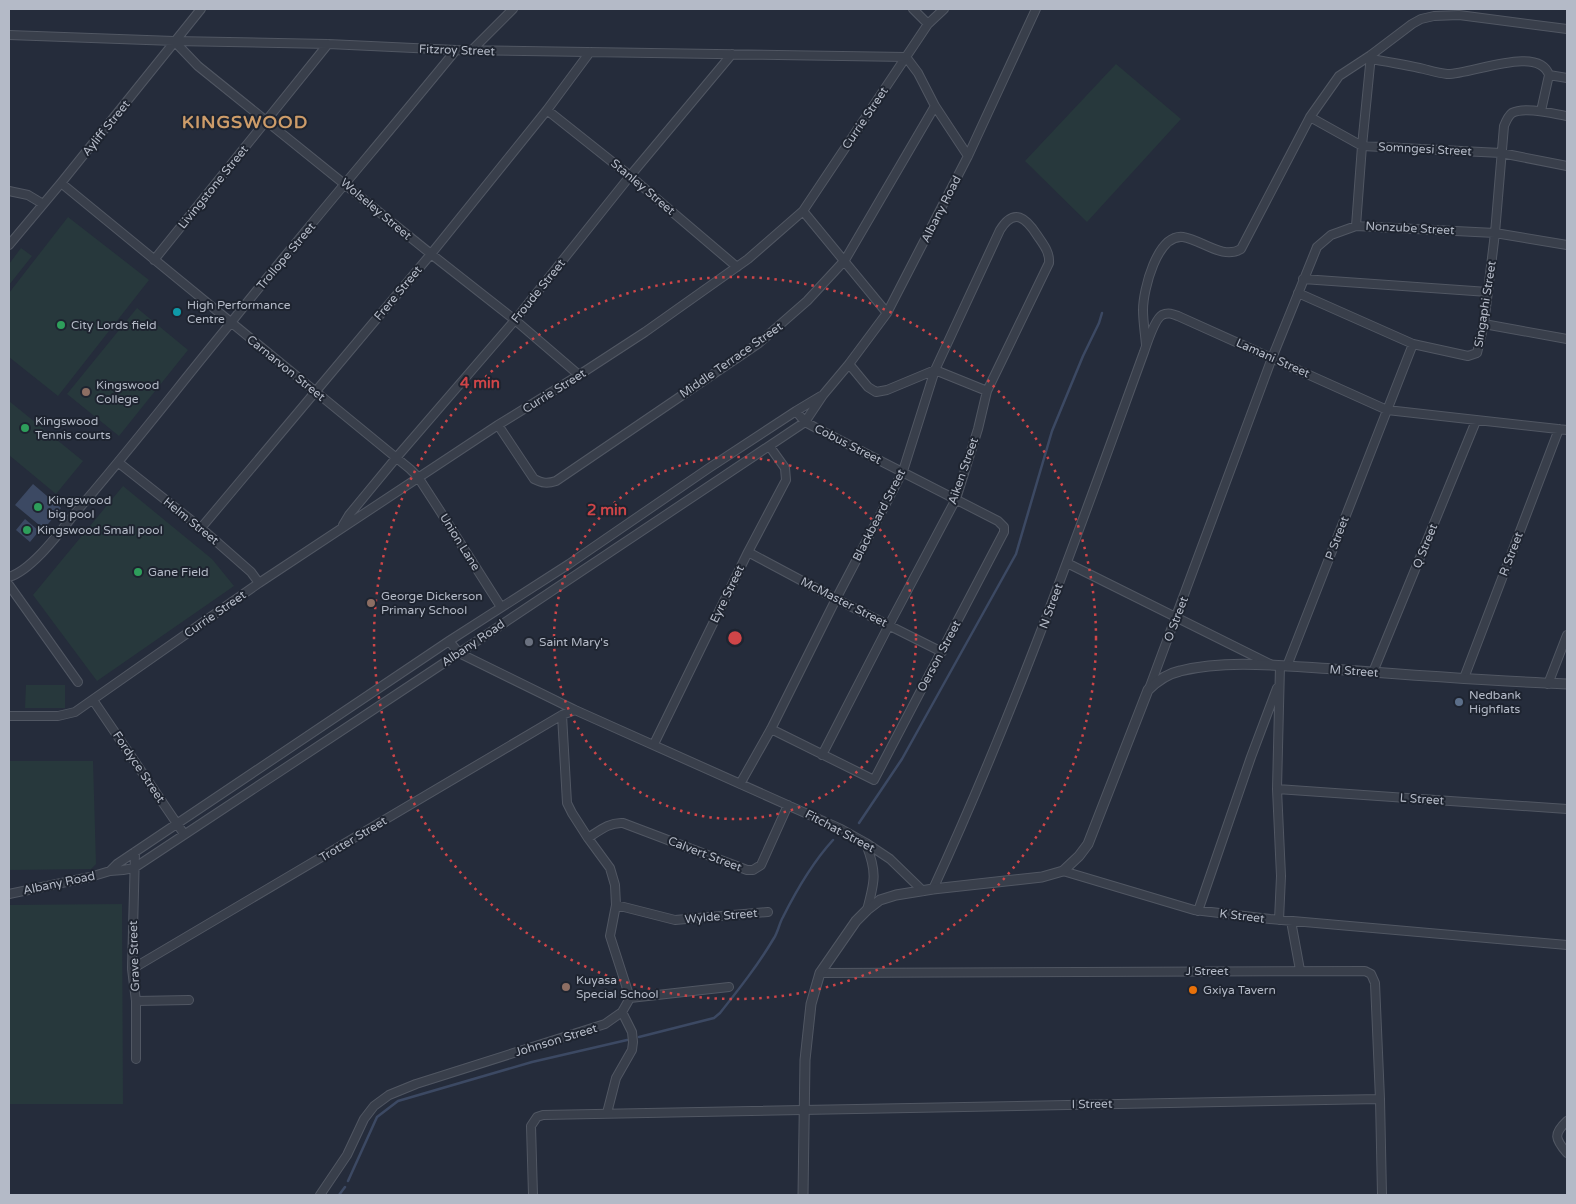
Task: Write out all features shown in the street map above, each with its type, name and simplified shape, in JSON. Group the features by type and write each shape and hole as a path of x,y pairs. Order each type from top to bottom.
{"street":[{"name":"Ayliff Street","path":"9,245 61,184 201,9"},
{"path":"472,50 512,9"},
{"path":"913,9 928,24"},
{"name":"Currie Street","path":"9,716 58,716 75,712 342,527 498,425 579,376 736,267 803,211 928,24 944,9"},
{"name":"Albany Road","path":"9,894 110,871 134,868 805,422 887,313 968,156 1036,9"},
{"path":"1146,346 1143,309 1148,282 1159,253 1167,242 1176,237 1191,240 1226,253 1232,253 1241,249 1310,117 1339,76 1371,57 1412,24 1434,16 1459,15 1567,29"},
{"name":"Fitzroy Street","path":"9,35 328,44 456,50 906,57"},
{"name":"Wolseley Street","path":"174,41 198,66 515,320 579,376"},
{"name":"Livingstone Street","path":"154,260 328,44"},
{"name":"Trollope Street","path":"9,577 18,574 47,546 119,463 230,323 456,50"},
{"name":"Frere Street","path":"201,528 431,254 547,110 590,52"},
{"name":"Froude Street","path":"342,527 396,458 515,320 630,176 732,54"},
{"path":"906,57 918,73 935,106 968,156"},
{"path":"1371,57 1448,74 1505,63 1528,61 1543,67 1549,75 1567,78"},
{"path":"1310,117 1362,146 1371,57"},
{"path":"1549,75 1541,111 1567,116"},
{"name":"Middle Terrace Street","path":"498,425 534,479 544,483 556,481 759,343 807,301 845,260 935,106"},
{"name":"Stanley Street","path":"547,110 630,176 736,267"},
{"name":"Singaphi Street","path":"1298,293 1412,344 1468,356 1474,354 1479,350 1484,324 1495,233 1504,126 1507,118 1512,113 1519,111 1541,111"},
{"name":"Somngesi Street","path":"1356,226 1362,146 1501,153 1567,166"},
{"name":"Carnarvon Street","path":"61,184 418,477"},
{"path":"9,191 28,195 43,204"},
{"path":"803,211 887,313"},
{"name":"Blackbeard Street","path":"740,784 903,472 935,370 1000,230 1008,220 1017,217"},
{"name":"Aiken Street","path":"822,755 956,499 978,429 987,391 1049,263 1050,256 1047,249 1032,227 1022,218 1017,217"},
{"name":"Nonzube Street","path":"1272,358 1317,247 1331,235 1356,226 1495,233 1567,245"},
{"path":"1303,279 1488,292"},
{"name":"Lamani Street","path":"1158,318 1163,314 1169,313 1178,316 1387,410 1563,429"},
{"name":"N Street","path":"933,889 961,828 1030,660 1158,318"},
{"path":"1484,324 1567,339"},
{"name":"P Street","path":"1279,920 1280,876 1277,789 1279,666 1387,410 1412,344"},
{"name":"O Street","path":"1063,871 1079,856 1094,832 1177,617 1272,358"},
{"path":"849,364 868,387 876,392 887,390 935,370 987,391"},
{"name":"Albany Road","path":"110,871 135,852 449,641 569,564 796,411 823,396"},
{"name":"Cobus Street","path":"796,411 805,422 998,521 1004,527 1004,532"},
{"name":"Q Street","path":"1373,672 1476,421"},
{"name":"R Street","path":"1464,678 1563,429"},
{"name":"Eyre Street","path":"654,744 748,552 786,480 784,468 770,447"},
{"name":"Helm Street","path":"119,463 201,528 251,572 259,583"},
{"path":"709,468 717,480"},
{"name":"Union Lane","path":"418,477 501,607"},
{"name":"Oerson Street","path":"822,755 874,780 1004,532"},
{"name":"McMaster Street","path":"748,552 942,652"},
{"path":"1067,563 1279,666"},
{"path":"569,564 577,574"},
{"path":"9,585 78,682"},
{"path":"1548,684 1567,635"},
{"name":"Fitchat Street","path":"449,641 459,653 576,710 788,804 866,843 890,860 923,891"},
{"name":"M Street","path":"1148,690 1167,675 1203,667 1279,666 1567,684"},
{"name":"P Street","path":"1198,911 1251,757 1280,682"},
{"path":"377,690 386,701"},
{"name":"Fordyce Street","path":"93,700 184,834"},
{"name":"Trotter Street","path":"132,969 562,716 576,710"},
{"path":"562,716 567,803 572,814 610,868 615,886 616,905 610,936 630,998 729,987"},
{"path":"770,729 822,755"},
{"path":"309,736 317,746"},
{"name":"L Street","path":"1277,789 1567,809"},
{"name":"Calvert Street","path":"588,838 609,824 615,822 623,823 747,870 753,870 761,865 788,804"},
{"path":"866,843 873,863 874,883 867,910"},
{"name":"Grave Street","path":"135,852 132,969 136,1001 136,1059"},
{"path":"803,1195 805,1060 811,1004 820,973 848,930 867,910 880,900 933,889 1042,877 1063,871"},
{"name":"K Street","path":"1063,871 1198,911 1279,920 1567,945"},
{"name":"Wylde Street","path":"616,905 675,920 768,912"},
{"path":"1291,921 1300,970"},
{"name":"J Street","path":"820,973 1300,970 1360,970 1369,972 1374,977 1380,1099 1382,1195"},
{"name":"Johnson Street","path":"320,1195 348,1155 364,1119 374,1106 389,1095 416,1084 605,1024 622,1012 630,998"},
{"path":"136,1001 189,1000"},
{"path":"607,1113 616,1078 632,1050 634,1042 632,1032 622,1012"},
{"name":"I Street","path":"533,1195 531,1126 537,1117 543,1115 1380,1099"},
{"path":"1567,1121 1558,1131 1556,1137 1567,1153"}],"shaded area":[{"path":"1116,64 1181,119 1087,222 1025,161"},
{"name":"City Lords field","path":"68,217 149,280 58,396 9,357 9,293"},
{"path":"21,248 32,256 9,285 9,264"},
{"path":"137,308 188,350 119,436 67,394"},
{"name":"Kingswood Tennis courts","path":"9,401 83,461 56,494 9,455"},
{"name":"Gane Field","path":"123,486 212,559 234,586 97,681 33,595"},
{"path":"26,685 65,685 65,708 25,708"},
{"path":"9,761 93,761 96,864 91,869 9,870"},
{"path":"122,904 123,1104 9,1104 9,905"}],"water":[{"name":"Kingswood big pool","path":"33,484 61,508 44,529 15,505"},
{"name":"Kingswood Small pool","path":"25,519 39,531 30,542 16,530"}],"waterway":[{"path":"859,823 902,759 1016,554 1052,431 1102,313"},
{"path":"639,1037 714,1018 720,1013 768,948 799,887 833,840"},
{"path":"348,1181 377,1117 398,1101 532,1062 627,1040"},
{"path":"339,1195 345,1187"}],"place":[{"name":"High Performance Centre","path":"177,312"},
{"name":"City Lords field","path":"61,325"},
{"name":"Kingswood College","path":"86,392"},
{"name":"Kingswood Tennis courts","path":"25,428"},
{"name":"Kingswood big pool","path":"38,507"},
{"name":"Kingswood Small pool","path":"27,530"},
{"name":"Gane Field","path":"138,572"},
{"name":"George Dickerson Primary School","path":"371,603"},
{"name":"Saint Mary's","path":"529,642"},
{"name":"Nedbank Highflats","path":"1459,702"},
{"name":"Kuyasa Special School","path":"566,987"},
{"name":"Gxiya Tavern","path":"1193,990"}],"district":[{"name":"KINGSWOOD","path":"245,122"}]}
